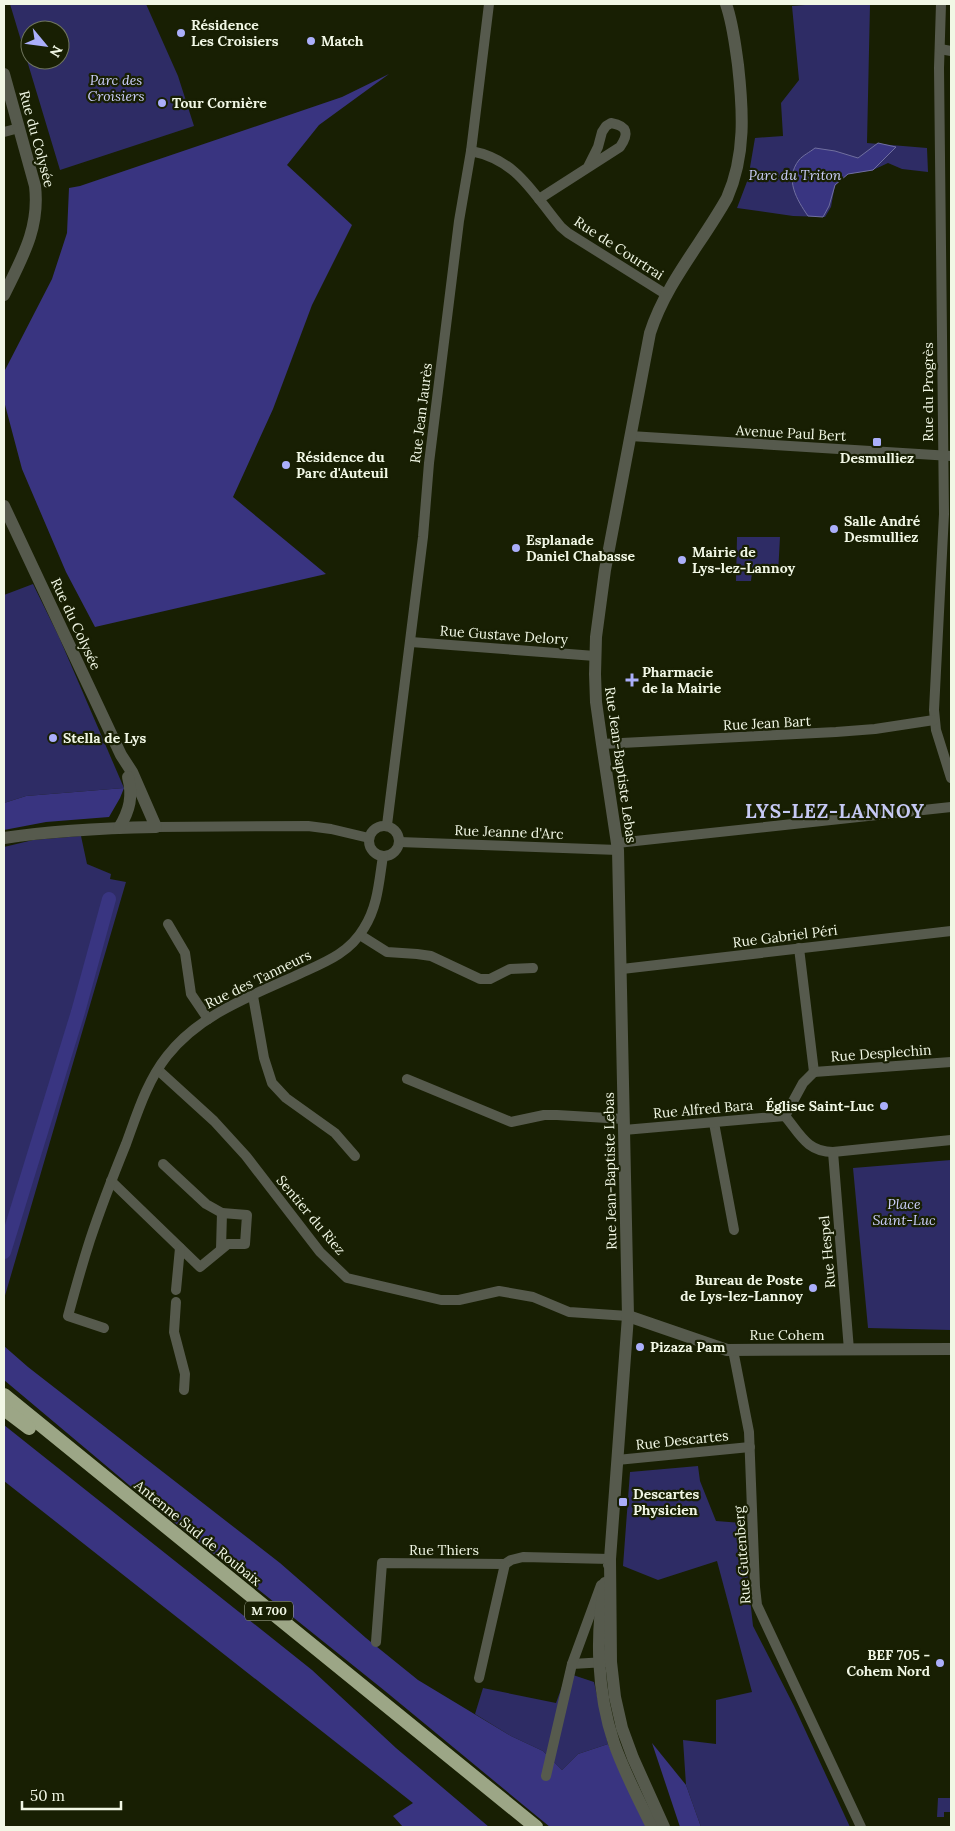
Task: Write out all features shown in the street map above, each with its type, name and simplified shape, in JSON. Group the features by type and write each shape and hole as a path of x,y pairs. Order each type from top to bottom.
{"highway":[{"name":"Antenne Sud de Roubaix","path":"4,1395 536,1827"},
{"name":"Antenne Sud de Roubaix","path":"4,1409 521,1827"}],"street":[{"name":"Rue Jean Jaurès","path":"387,826 411,642 425,519 429,463 459,221 471,151 489,4"},
{"name":"Rue Jean-Baptiste Lebas","path":"664,1827 625,1736 599,1634 601,1607 610,1559 628,1316 618,846 596,702 595,656 600,602 648,338 666,295 727,198 740,157 742,106 735,41 726,4"},
{"name":"Rue du Progrès","path":"941,4 940,49 947,456 934,720 951,778"},
{"path":"940,49 951,51"},
{"name":"Rue du Colysée","path":"4,74 36,186 37,211 31,237 4,295"},
{"path":"4,132 19,128"},
{"name":"Rue de Courtrai","path":"471,151 489,155 504,163 522,179 568,233 666,295"},
{"path":"539,199 588,167"},
{"name":"Avenue Paul Bert","path":"630,436 947,456"},
{"name":"Rue du Colysée","path":"4,506 121,755 132,772 156,827"},
{"name":"Rue Gustave Delory","path":"411,642 595,656"},
{"name":"Rue Jean Bart","path":"602,744 826,733 875,729 934,720"},
{"name":"Rue du Colysée","path":"119,828 127,814 131,789 121,755"},
{"name":"Rue Jeanne d'Arc","path":"399,842 618,846 951,807"},
{"path":"4,838 56,830 308,826 369,838"},
{"path":"387,826 396,832 399,842 394,852 383,856 373,851 369,845 369,838 376,827 387,826"},
{"name":"Rue des Tanneurs","path":"104,1328 68,1316 90,1240 111,1181 144,1095 158,1070 176,1046 208,1019 226,1008 332,959 348,948 360,935 376,900 383,856"},
{"path":"168,924 185,953 191,994 208,1019"},
{"name":"Rue Gabriel Péri","path":"622,969 951,931"},
{"path":"360,935 387,952 431,956 480,979 490,979 510,969 533,968"},
{"path":"799,948 814,1072 803,1083 784,1116 812,1148 819,1151 833,1152 951,1140"},
{"path":"253,996 264,1058 272,1083 286,1098 335,1133 355,1156"},
{"name":"Rue Desplechin","path":"814,1072 951,1062"},
{"name":"Sentier du Riez","path":"158,1070 214,1121 246,1156 320,1252 348,1278 441,1300 458,1300 499,1291 533,1296 569,1312 628,1316"},
{"name":"Rue Alfred Bara","path":"407,1078 511,1122 544,1115 624,1124 714,1123 784,1116"},
{"path":"714,1123 734,1230"},
{"name":"Rue Hespel","path":"833,1152 848,1350"},
{"path":"111,1181 200,1267 228,1244 245,1244 247,1215 222,1213 206,1204 164,1164"},
{"path":"222,1213 222,1249"},
{"path":"176,1290 180,1248"},
{"path":"176,1302 174,1332 185,1374 184,1390"},
{"name":"Rue Cohem","path":"628,1316 713,1347 733,1350 951,1349"},
{"name":"Rue Gutenberg","path":"733,1350 747,1420 750,1447 757,1606 861,1827"},
{"name":"Rue Descartes","path":"617,1460 750,1447"},
{"name":"Rue Thiers","path":"376,1642 382,1563 505,1564 511,1560 523,1558 610,1559"},
{"name":"Rue Jean-Baptiste Lebas","path":"546,1776 572,1664 610,1559"},
{"path":"479,1678 505,1564"},
{"name":"Rue Jean-Baptiste Lebas","path":"605,1662 603,1697 614,1743 652,1827"},
{"path":"572,1664 605,1662"}],"green space":[{"name":"Parc des Croisiers","path":"10,4 146,4 178,76 194,126 60,170 30,70 70,70 70,20 20,20 20,37"},
{"name":"Parc du Triton","path":"805,4 870,4 867,143 927,148 928,172 902,169 888,163 873,170 848,174 835,185 831,207 825,217 793,216 737,208 748,179 755,138 783,136 781,103 799,80 792,6"},
{"path":"737,537 780,537 778,574 752,573 751,581 736,581"},
{"name":"Stella de Lys","path":"33,584 59,637 124,788 26,796 4,803 4,595"},
{"path":"81,836 87,864 111,874 110,879 126,882 4,1299 4,847 33,840"},
{"name":"Place Saint-Luc","path":"951,1160 951,1330 868,1328 853,1168"},
{"path":"698,1466 700,1481 716,1521 742,1523 753,1626 794,1706 850,1827 701,1827 686,1785 683,1740 716,1744 716,1700 752,1692 717,1561 658,1580 623,1566 630,1472"},
{"path":"567,1673 594,1682 608,1744 578,1754 562,1770 543,1751 511,1736 475,1714 483,1688 556,1703"},
{"path":"938,1798 951,1798 951,1812 944,1812 944,1817 937,1817"}],"shaded area":[{"path":"389,74 319,125 287,165 352,225 312,305 273,409 233,497 326,574 95,627 66,572 22,469 4,401 4,372 52,279 67,233 69,188 80,186 342,97"},
{"path":"878,143 896,147 873,170 848,174 835,185 829,206 823,217 808,216 796,196 792,182 795,167 800,158 815,148 835,151 858,158"},
{"path":"124,788 109,817 46,822 4,830 4,803 26,796"},
{"path":"4,1346 28,1367 280,1563 366,1638 418,1680 511,1736 543,1751 562,1770 578,1754 608,1744 646,1827 550,1827 385,1691 154,1506 4,1380"},
{"path":"4,1425 312,1670 396,1748 489,1827 403,1827 393,1816 413,1803 4,1481"},
{"path":"652,1743 686,1785 701,1827 680,1827"}],"waterway":[{"path":"4,1252 78,1012 109,899"}],"place":[{"name":"Résidence Les Croisiers","path":"181,33"},
{"name":"Match","path":"311,41"},
{"name":"Tour Cornière","path":"162,103"},
{"name":"Desmulliez","path":"877,442"},
{"name":"Résidence du Parc d'Auteuil","path":"286,465"},
{"name":"Salle André Desmulliez","path":"834,529"},
{"name":"Esplanade Daniel Chabasse","path":"516,548"},
{"name":"Mairie de Lys-lez-Lannoy","path":"682,560"},
{"name":"Pharmacie de la Mairie","path":"632,680"},
{"name":"Stella de Lys","path":"53,738"},
{"name":"Église Saint-Luc","path":"884,1106"},
{"name":"Bureau de Poste de Lys-lez-Lannoy","path":"813,1288"},
{"name":"Pizaza Pam","path":"640,1347"},
{"name":"Descartes Physicien","path":"623,1502"},
{"name":"BEF 705 - Cohem Nord","path":"940,1663"}],"district":[{"name":"LYS-LEZ-LANNOY","path":"835,811"}]}
